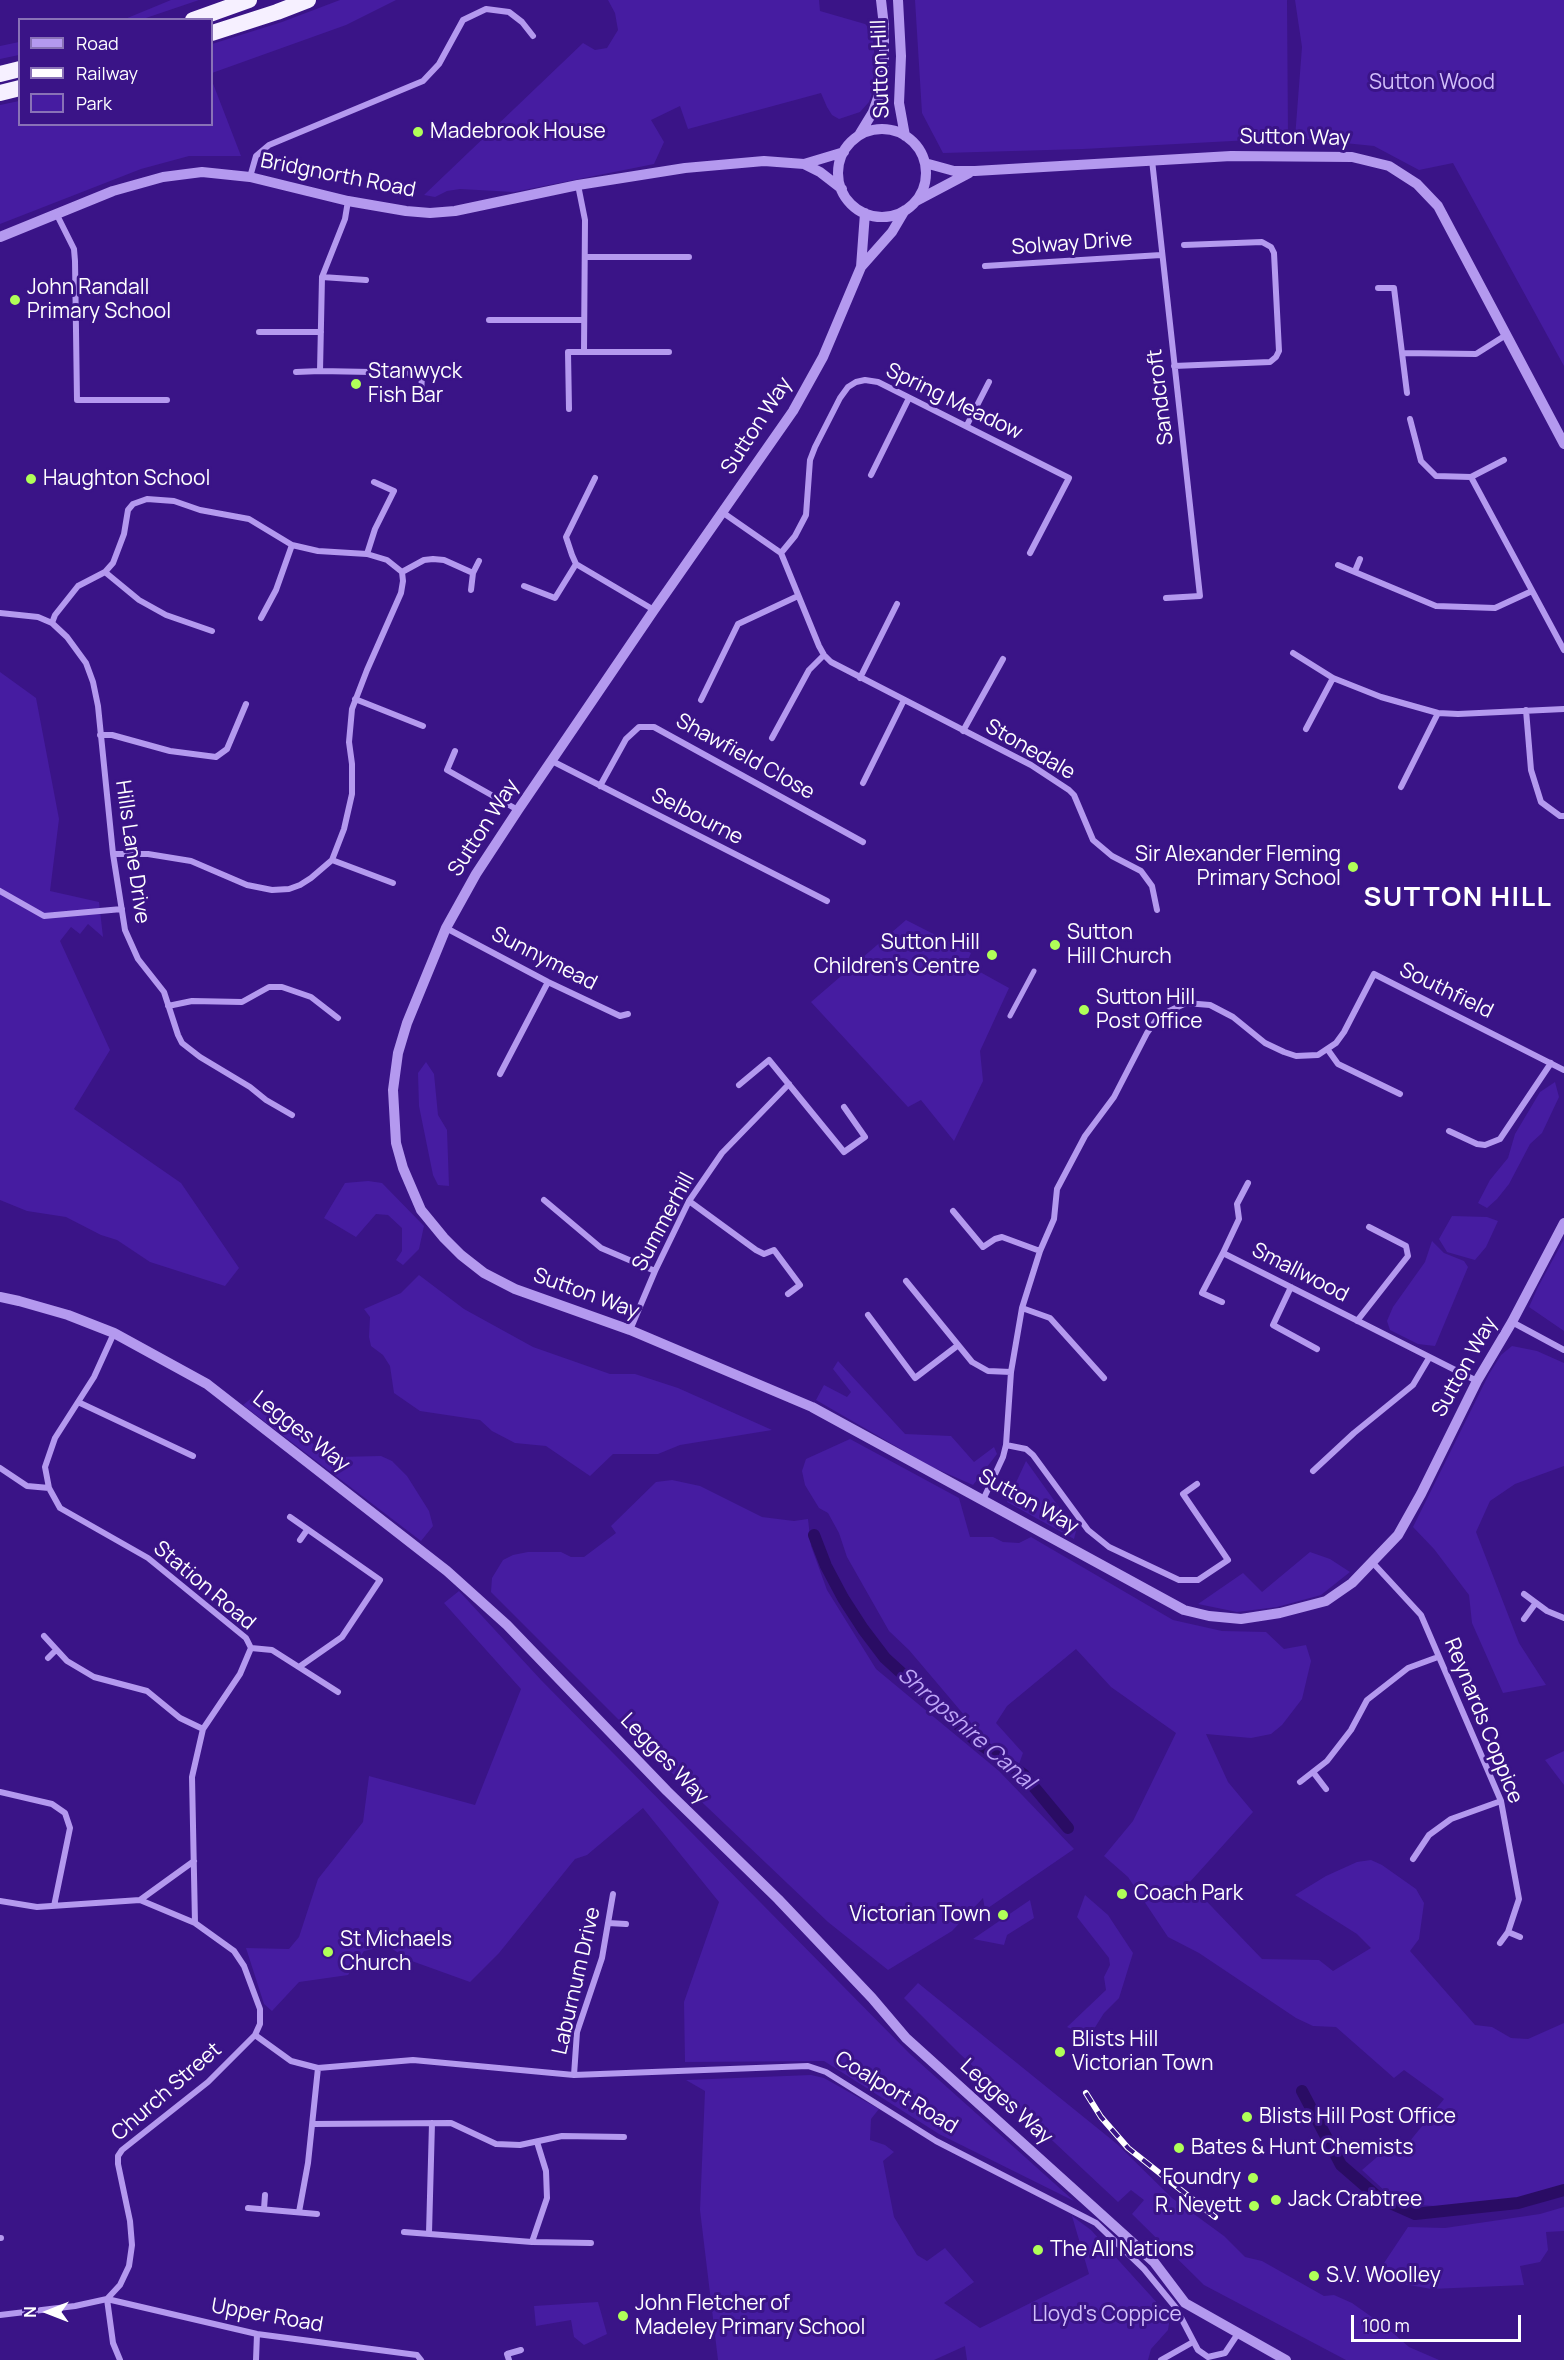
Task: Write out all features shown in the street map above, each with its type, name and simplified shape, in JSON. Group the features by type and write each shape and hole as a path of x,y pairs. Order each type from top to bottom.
{"highway":[{"path":"199,18 249,0"},
{"path":"213,33 308,0"},
{"path":"0,74 18,70"},
{"path":"0,93 18,88"}],"street":[{"name":"Sutton Hill","path":"859,135 873,112 884,81 884,26 881,0"},
{"name":"Sutton Hill","path":"898,0 901,56 899,103 905,136"},
{"path":"249,177 255,156 269,145 423,81 439,64 464,20 486,9 509,12 522,22 533,36"},
{"path":"804,164 820,172 842,190 853,206 865,213 883,217 905,210 916,201 924,186 925,163 918,147 896,131 882,129 859,135 844,152 839,168 842,190"},
{"name":"Bridgnorth Road","path":"0,237 113,191 163,177 202,172 249,177 348,201 406,211 446,212 578,185 716,165 764,161 804,164 844,152"},
{"name":"Sutton Way","path":"925,163 954,171 975,171 1231,156 1352,157 1389,166 1417,184 1438,206 1564,444"},
{"name":"Sandcroft","path":"1152,160 1200,596 1166,598"},
{"name":"Sutton Way","path":"916,201 975,171"},
{"path":"578,185 585,220 584,351"},
{"path":"320,371 322,277 345,219 348,201"},
{"name":"Sutton Way","path":"905,210 892,232 861,267 823,357 794,411 654,610 518,810 476,874 446,928 407,1023 398,1053 393,1090 396,1143 403,1168 421,1210 444,1238 484,1273 515,1289 630,1330 812,1407 1184,1610 1209,1616 1241,1618 1280,1613 1326,1601 1352,1583 1398,1535 1477,1381 1512,1322 1564,1223"},
{"path":"56,213 74,249 77,400 167,400"},
{"name":"Sutton Way","path":"861,267 865,213"},
{"path":"1174,366 1270,362 1279,351 1274,253 1271,247 1262,242 1184,245"},
{"name":"Solway Drive","path":"985,266 1161,255"},
{"path":"585,257 689,257"},
{"path":"322,277 366,280"},
{"path":"1378,288 1394,288 1407,393"},
{"path":"489,320 584,320"},
{"path":"260,332 321,332"},
{"path":"1402,353 1476,354 1506,335"},
{"path":"569,408 568,352 669,352"},
{"path":"296,372 422,373 421,398"},
{"name":"Spring Meadow","path":"781,553 795,536 806,515 810,460 840,398 848,387 856,382 872,380 967,425 1069,478 1030,553"},
{"path":"967,425 989,382"},
{"path":"871,475 909,398"},
{"path":"1410,419 1421,461 1436,476 1471,477 1504,460"},
{"path":"1471,477 1564,650"},
{"path":"595,478 566,537 576,564 654,610"},
{"path":"367,554 375,528 394,491 374,482"},
{"path":"0,613 38,617 52,623 55,615 78,586 105,572 118,552 128,510 133,504 147,499 174,501 200,510 249,519 292,545 318,551 367,554 387,560 402,572 401,593 355,699 350,725 352,794 344,829 332,860 300,885 289,889 272,890 247,885 217,870 191,861 155,854 112,854"},
{"path":"722,512 781,553 824,656 809,670 772,738"},
{"path":"261,618 276,590 292,545"},
{"path":"402,572 424,560 433,559 444,560 473,573"},
{"path":"1355,571 1360,559"},
{"path":"471,590 473,573 479,561"},
{"path":"524,586 555,598 576,564"},
{"path":"1338,565 1436,606 1495,608 1532,591"},
{"path":"105,572 139,600 166,615 212,631"},
{"path":"701,700 738,624 798,596"},
{"path":"860,678 897,604"},
{"name":"Hills Lane Drive","path":"52,623 67,637 86,663 93,682 112,854 127,939 138,959 164,992 174,1027 188,1048 292,1115"},
{"path":"1293,653 1333,678 1381,697 1437,713 1564,709"},
{"name":"Stonedale","path":"824,656 860,678 1042,772 1069,790 1074,795 1093,840 1112,856 1142,871 1152,886 1157,910"},
{"name":"Stonedale","path":"963,731 1003,659"},
{"path":"1306,729 1333,678"},
{"path":"355,699 423,726"},
{"path":"863,783 904,700"},
{"path":"100,735 133,739 170,751 216,757 227,748 246,704"},
{"path":"1526,710 1531,770 1541,802 1560,816 1564,816"},
{"path":"1401,787 1437,713"},
{"name":"Shawfield Close","path":"600,786 626,739 639,727 654,727 863,842"},
{"path":"455,751 447,770 518,810"},
{"name":"Selbourne","path":"552,761 827,901"},
{"path":"332,860 393,883"},
{"path":"0,891 44,916 122,909"},
{"name":"Sunnymead","path":"446,928 548,982 620,1016 628,1014"},
{"path":"1010,1016 1034,970"},
{"name":"Southfield","path":"1328,1050 1344,1032 1374,974 1564,1070"},
{"path":"500,1074 548,982"},
{"path":"168,1006 192,1001 242,1002 269,987 282,987 311,997 338,1018"},
{"path":"983,1500 1004,1457 1011,1372 1022,1308 1040,1251 1054,1219 1057,1189 1085,1136 1114,1097 1152,1023 1168,1010 1186,1003 1197,1002 1220,1010 1239,1021 1265,1043 1290,1054 1318,1055 1328,1050 1338,1064 1400,1094"},
{"path":"739,1085 769,1060 844,1152 865,1137 844,1107"},
{"path":"1449,1131 1477,1144 1485,1145 1500,1139 1551,1063"},
{"name":"Summerhill","path":"630,1330 655,1271 689,1201 722,1153 789,1084"},
{"name":"Smallwood","path":"1248,1183 1237,1204 1239,1219 1223,1253 1477,1381"},
{"path":"544,1200 602,1248 655,1271"},
{"path":"689,1201 756,1250 764,1254 774,1250 800,1285 788,1294"},
{"path":"953,1211 983,1247 1002,1237 1040,1251"},
{"path":"1357,1321 1408,1256 1406,1246 1369,1227"},
{"path":"1221,1302 1202,1293 1223,1253"},
{"path":"906,1281 957,1346 979,1367 988,1371 1011,1372"},
{"path":"1291,1287 1273,1324 1317,1349"},
{"name":"Legges Way","path":"0,1298 68,1315 114,1333 189,1374 228,1399 447,1571 507,1625 667,1791 786,1907 872,1998 906,2038 1154,2262 1185,2303 1238,2335"},
{"path":"1022,1308 1050,1318 1104,1378"},
{"path":"868,1315 915,1378 957,1346"},
{"path":"1512,1322 1564,1350"},
{"path":"0,1468 27,1486 49,1488 45,1467 55,1438 94,1377 114,1333"},
{"path":"1313,1471 1354,1433 1413,1385 1430,1358"},
{"path":"78,1402 193,1456"},
{"path":"1006,1445 1026,1449 1033,1455 1088,1530 1109,1547 1179,1581 1198,1580 1227,1560 1183,1494 1197,1484"},
{"name":"Station Road","path":"49,1488 60,1508 148,1558 246,1638 251,1648 240,1674 204,1729 192,1777 195,1923"},
{"path":"290,1517 380,1580 342,1637 299,1667"},
{"path":"300,1540 307,1530"},
{"name":"Reynards Coppice","path":"1373,1563 1421,1616 1501,1801 1519,1899 1508,1932 1500,1943"},
{"path":"1524,1594 1535,1604 1564,1618"},
{"path":"1524,1619 1535,1604"},
{"path":"44,1636 67,1661 94,1677 147,1691 180,1718 204,1729"},
{"path":"251,1648 272,1650 338,1692"},
{"path":"48,1658 56,1650"},
{"path":"1300,1782 1327,1761 1351,1730 1367,1700 1408,1668 1438,1657"},
{"path":"1313,1772 1326,1789"},
{"path":"0,1792 52,1804 65,1813 70,1828 54,1906"},
{"path":"1413,1858 1429,1835 1451,1820 1501,1801"},
{"path":"140,1900 194,1861"},
{"name":"Laburnum Drive","path":"573,2075 578,2032 602,1958 613,1894"},
{"path":"0,1900 37,1907 140,1900 195,1923 234,1951 244,1966 260,2009 260,2024 255,2036"},
{"path":"608,1923 626,1924"},
{"path":"1508,1932 1520,1937"},
{"name":"Coalport Road","path":"255,2036 291,2061 318,2068 413,2060 573,2075 808,2066 826,2072 936,2141 1096,2223 1144,2269 1176,2308 1193,2342"},
{"name":"Church Street","path":"107,2299 120,2285 129,2266 132,2245 118,2156 122,2150 208,2082 255,2036"},
{"path":"299,2212 313,2124 318,2068"},
{"path":"429,2233 432,2123"},
{"path":"313,2124 451,2123 496,2144 520,2145 562,2136 624,2137"},
{"path":"532,2242 547,2198 546,2171 537,2142"},
{"path":"264,2209 265,2195"},
{"path":"248,2208 317,2214"},
{"path":"404,2232 532,2242 591,2243"},
{"path":"0,2315 75,2306 107,2299 113,2343 120,2360"},
{"name":"Upper Road","path":"107,2299 257,2334 417,2355 421,2360"},
{"path":"256,2360 257,2334"},
{"path":"1161,2360 1193,2342 1198,2350 1208,2357 1225,2353 1238,2335 1286,2360"},
{"path":"509,2360 507,2354 521,2350"}],"green space":[{"path":"171,0 199,0 146,18 127,18"},
{"path":"340,0 396,0 346,25 213,73 213,44 282,22"},
{"path":"608,0 819,0 820,11 865,24 872,31 877,79 869,102 860,112 839,119 832,115 821,93 688,129 680,106 651,120 664,142 654,164 514,192 460,189 447,191 435,197 424,195 583,43 595,50 607,48 618,30 615,13"},
{"path":"915,0 1287,0 1288,138 1083,149 943,153 922,113"},
{"name":"Sutton Wood","path":"1295,0 1564,0 1564,366 1453,163 1419,170 1374,146 1295,138 1302,47"},
{"path":"18,42 18,55 0,59 0,46"},
{"path":"213,84 241,156 189,156 141,169 0,224 0,105 18,101 18,126 213,126"},
{"path":"0,672 36,698 59,819 50,891 99,902 103,937 88,924 80,934 71,927 60,941 110,1050 74,1109 181,1183 239,1268 225,1286 150,1262 117,1240 101,1235 66,1217 27,1211 0,1200"},
{"path":"906,920 971,953 967,962 971,967 1009,988 980,1051 983,1081 954,1141 921,1100 908,1107 811,1002"},
{"path":"426,1062 434,1074 438,1115 447,1130 449,1186 438,1185 433,1175 419,1106 418,1073"},
{"path":"1555,1082 1559,1097 1542,1133 1530,1144 1509,1184 1497,1199 1487,1208 1478,1203 1490,1180 1508,1158 1515,1134 1540,1092"},
{"path":"368,1181 382,1183 424,1226 419,1249 403,1265 396,1260 402,1251 402,1228 388,1215 376,1214 356,1237 324,1218 345,1183"},
{"path":"1452,1216 1487,1217 1498,1221 1486,1247 1475,1260 1447,1252 1439,1239"},
{"path":"1564,1239 1564,1331 1529,1307"},
{"path":"1432,1241 1444,1253 1464,1261 1468,1267 1435,1346 1418,1344 1390,1330 1387,1321 1393,1307 1425,1262"},
{"path":"419,1275 464,1309 533,1347 610,1374 635,1374 678,1388 772,1430 680,1445 658,1454 613,1454 590,1476 546,1446 515,1443 492,1431 480,1420 420,1411 394,1393 390,1366 383,1355 371,1346 370,1317 364,1309 401,1293"},
{"path":"1512,1346 1537,1351 1564,1363 1564,1466 1515,1484 1490,1501 1476,1532 1519,1643 1546,1685 1503,1693 1472,1623 1469,1595 1434,1549 1413,1527 1489,1374 1501,1355"},
{"path":"838,1361 905,1434 951,1436 974,1462 994,1447 997,1454 973,1485 930,1466 816,1400 824,1385 847,1397 851,1392 833,1369"},
{"path":"253,1397 325,1453 337,1457 381,1456 392,1461 407,1476 429,1511 433,1526 421,1541 243,1405"},
{"path":"850,1439 959,1498 970,1537 993,1537 1003,1542 1019,1543 1031,1537 1173,1620 1222,1631 1266,1632 1284,1649 1306,1645 1311,1661 1302,1699 1282,1725 1271,1734 1251,1738 1206,1734 1228,1782 1253,1812 1189,1883 1262,1959 1319,1960 1333,1971 1371,1948 1357,1934 1295,1895 1326,1876 1357,1862 1371,1860 1416,1889 1424,1903 1419,1939 1410,1951 1475,2025 1492,2027 1511,2038 1528,2039 1564,2023 1564,2190 1516,2202 1454,2207 1417,2205 1387,2193 1362,2170 1391,2145 1401,2152 1444,2099 1404,2070 1394,2078 1336,2027 1313,2026 1296,2018 1199,1953 1168,1937 1128,1877 1104,1856 1133,1821 1176,1733 1111,1687 1076,1649 1007,1706 996,1723 1023,1753 1015,1775 909,1650 889,1631 847,1557 839,1533 828,1513 819,1508 805,1485 802,1471 806,1459"},
{"path":"1026,1461 1076,1531 1074,1539 1007,1502"},
{"path":"672,1480 700,1486 762,1517 794,1521 808,1519 811,1546 827,1590 876,1669 999,1771 1074,1849 985,1910 983,1898 952,1931 888,1970 828,1922 686,1787 491,1592 492,1578 503,1560 528,1552 561,1552 571,1557 584,1557 616,1533 611,1526 656,1482"},
{"path":"1310,1552 1330,1559 1350,1572 1321,1595 1277,1607 1237,1612 1198,1604 1243,1573 1262,1592"},
{"path":"459,1591 541,1680 910,2054 1074,2201 939,2134 824,2061 685,2062 684,2002 719,1902 643,1808 587,1855 575,1859 499,1953 470,1982 409,1960 388,1946 364,1951 348,1975 299,1982 272,2011 264,2004 246,1948 289,1949 299,1937 318,1879 363,1822 369,1776 475,1805 521,1689 444,1603"},
{"path":"1564,1751 1564,1785 1545,1760"},
{"path":"1085,1895 1108,1915 1133,1953 1119,1998 1104,2013 1089,2037 1067,2027 1106,1990 1104,1977 1110,1965 1109,1958 1077,1917"},
{"path":"1030,1900 1034,1918 1007,1935 1004,1945 973,1939"},
{"path":"918,1983 1117,2144 1172,2198 1224,2236 1245,2257 1262,2261 1324,2296 1334,2295 1352,2303 1409,2347 1439,2360 1346,2360 1204,2285 1132,2214 1144,2200 1131,2190 1118,2202 960,2054 904,1998"},
{"name":"Lloyd's Coppice","path":"811,2075 824,2078 879,2109 871,2119 870,2140 885,2145 894,2152 883,2161 894,2217 917,2255 927,2261 945,2248 974,2282 944,2303 980,2328 1089,2274 1072,2216 1091,2230 1170,2317 1168,2330 1151,2349 1148,2360 967,2360 965,2346 934,2360 718,2360 700,2210 705,2091 686,2080"},
{"path":"1564,2207 1564,2231 1546,2232 1548,2250 1540,2262 1520,2266 1524,2285 1431,2289 1404,2284 1378,2272 1408,2227 1445,2228 1540,2214"},
{"path":"598,2302 607,2334 584,2345 574,2337 571,2320 536,2326 534,2306"}],"waterway":[{"name":"Shropshire Canal","path":"814,1535 826,1566 843,1598 885,1658 976,1741 1024,1775 1068,1828"},
{"name":"Shropshire Canal","path":"1302,2091 1341,2165 1379,2198 1415,2214 1518,2203 1564,2190"}],"railway":[{"path":"1086,2093 1101,2117 1128,2148 1215,2217"}],"place":[{"name":"Madebrook House","path":"418,132"},
{"name":"John Randall Primary School","path":"15,300"},
{"name":"Stanwyck Fish Bar","path":"356,384"},
{"name":"Haughton School","path":"31,479"},
{"name":"Sir Alexander Fleming Primary School","path":"1353,867"},
{"name":"Sutton Hill Church","path":"1055,945"},
{"name":"Sutton Hill Children's Centre","path":"992,955"},
{"name":"Sutton Hill Post Office","path":"1084,1010"},
{"name":"Coach Park","path":"1122,1894"},
{"name":"Victorian Town","path":"1003,1915"},
{"name":"St Michaels Church","path":"328,1952"},
{"name":"Blists Hill Victorian Town","path":"1060,2052"},
{"name":"Blists Hill Post Office","path":"1247,2117"},
{"name":"Bates & Hunt Chemists","path":"1179,2148"},
{"name":"Foundry","path":"1253,2178"},
{"name":"Jack Crabtree","path":"1276,2200"},
{"name":"R. Nevett","path":"1254,2206"},
{"name":"The All Nations","path":"1038,2250"},
{"name":"S.V. Woolley","path":"1314,2276"},
{"name":"John Fletcher of Madeley Primary School","path":"623,2316"}],"district":[{"name":"SUTTON HILL","path":"1458,898"}]}
